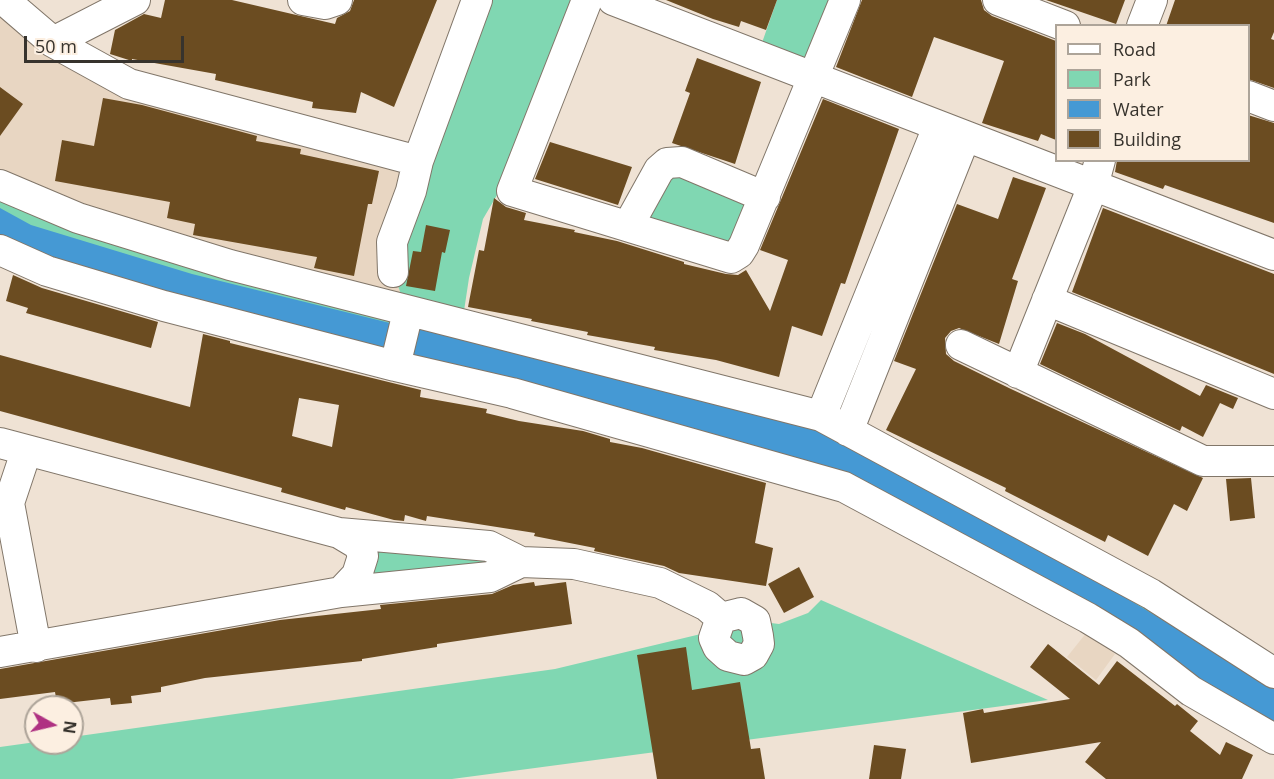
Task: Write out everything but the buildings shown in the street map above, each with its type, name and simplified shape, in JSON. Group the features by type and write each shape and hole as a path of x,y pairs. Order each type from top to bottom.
{"street":[{"path":"4,0 53,42 129,84 418,161"},
{"path":"53,42 135,0"},
{"path":"303,0 325,4 337,0"},
{"path":"393,272 392,242 411,191 418,161 477,0"},
{"path":"586,0 512,191 731,258 739,253 744,245 845,0"},
{"path":"613,0 951,132 1055,161"},
{"path":"998,0 1060,24"},
{"path":"1143,24 1152,0"},
{"path":"1250,97 1274,106"},
{"path":"821,416 862,315 951,132"},
{"path":"848,430 889,327 951,132"},
{"path":"628,226 659,171 667,163 682,162 765,197"},
{"path":"1057,162 1096,173 1274,255"},
{"path":"1018,373 1096,173"},
{"path":"0,185 78,218 406,318 568,350 821,416 1151,594 1274,672"},
{"path":"2,255 47,271 165,306 397,360 844,487 1088,618 1129,644 1191,691 1274,739"},
{"path":"1047,300 1274,394"},
{"path":"862,315 889,327"},
{"path":"397,360 406,318"},
{"path":"961,345 1203,461 1274,461"},
{"path":"36,647 4,503 13,448 339,533 489,546 521,562 574,564 660,583 707,606 721,618"},
{"path":"339,533 359,545 363,556 357,575 341,592"},
{"path":"0,652 341,592 490,578 521,562"}],"shaded area":[{"path":"0,0 129,84 418,161 408,312 0,185"},
{"path":"1087,632 1115,654 1096,680 1067,657"}],"green space":[{"path":"477,0 587,0 500,190 483,219 469,278 462,324 821,416 938,127 851,421 1274,673 895,514 400,340 0,250 0,185 407,311 393,272"},
{"path":"777,0 845,0 813,79 757,57"},
{"path":"659,170 765,197 744,245 628,226"},
{"path":"359,545 521,562 341,592"},
{"path":"821,600 1048,700 452,779 0,779 0,747 24,744 24,755 84,755 84,735 555,669 755,621 779,624 808,613"}],"water":[{"path":"0,208 31,225 192,274 394,324 472,336 814,429 1025,537 1274,687 1274,731 849,484 140,288 0,239"}]}
